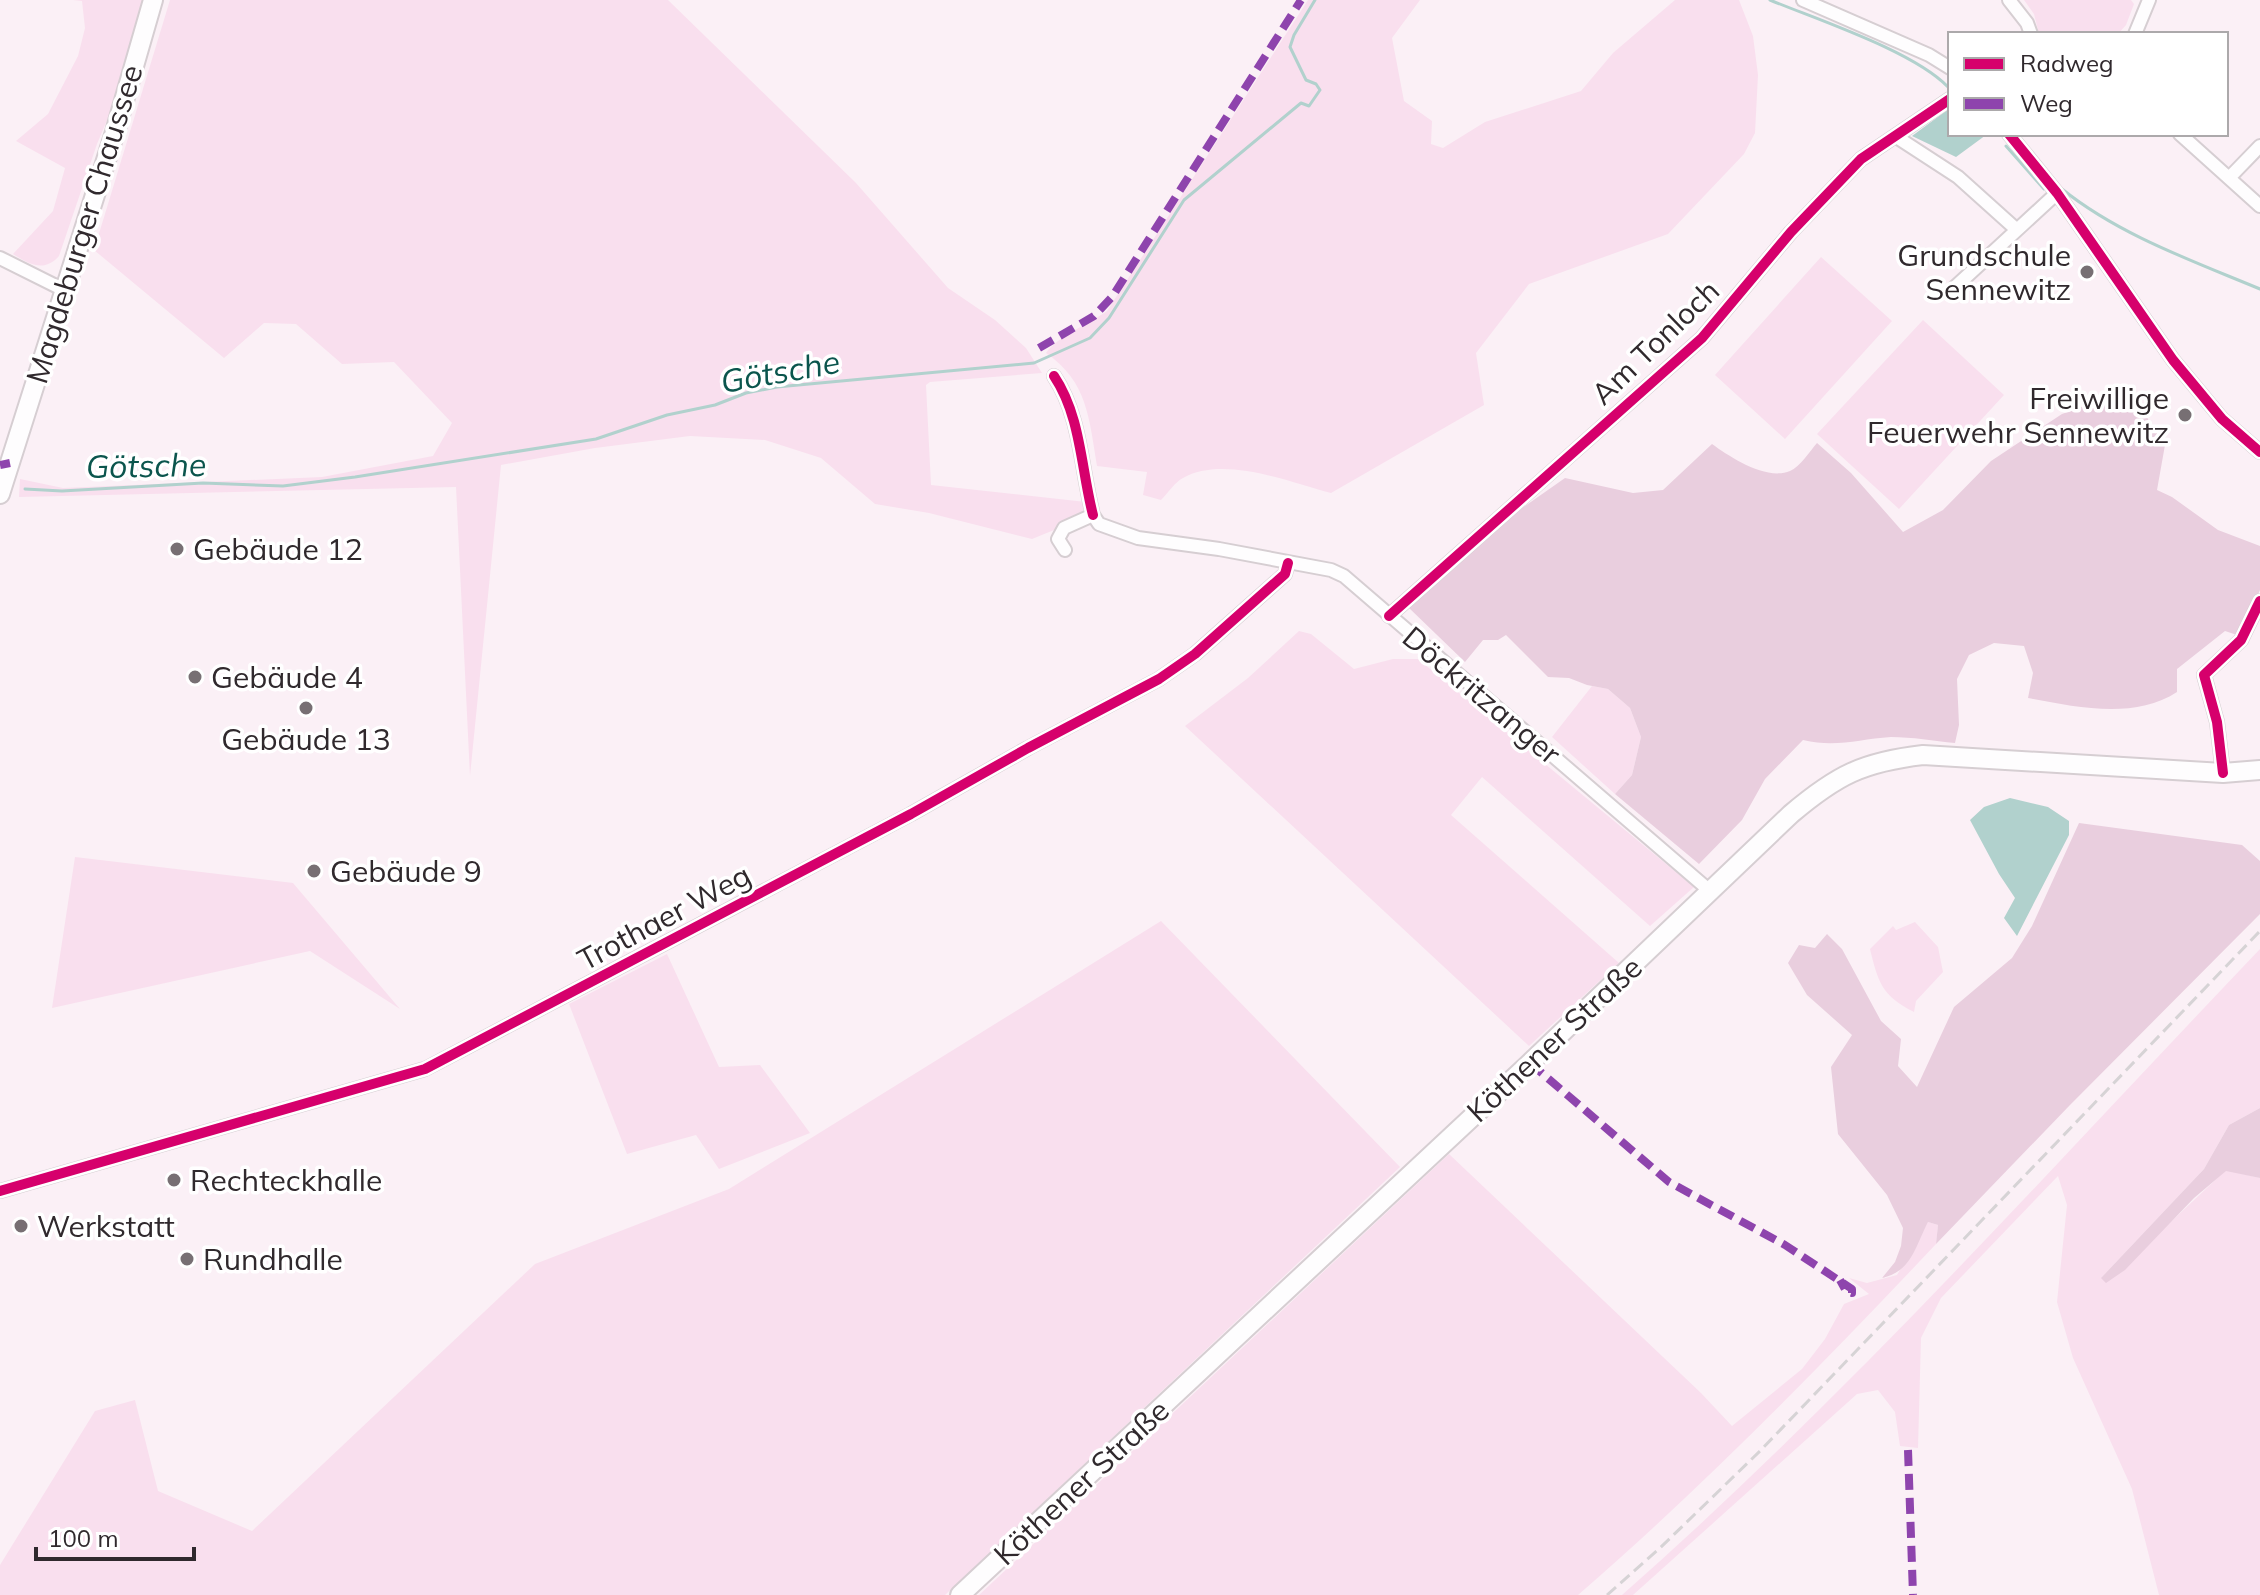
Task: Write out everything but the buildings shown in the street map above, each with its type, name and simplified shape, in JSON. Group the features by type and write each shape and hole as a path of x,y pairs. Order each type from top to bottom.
{"main road":[{"name":"Magdeburger Chaussee","path":"0,494 115,132 153,0"},
{"name":"Köthener Straße","path":"960,1595 1821,788 1845,774 1884,760 1923,755 2223,773 2260,770"}],"street":[{"path":"1803,0 1929,55 1948,67"},
{"path":"2009,0 2030,32"},
{"path":"2136,32 2149,0"},
{"name":"Am Tonloch","path":"1389,616 1702,338 1791,232 1861,159 1948,100"},
{"path":"1895,136 1958,177 2017,230"},
{"path":"2011,136 2057,193 2179,368 2222,419 2260,452"},
{"path":"2182,136 2260,206"},
{"path":"2229,178 2260,146"},
{"path":"1954,288 2057,193"},
{"path":"0,258 64,290"},
{"path":"1054,376 1064,391 1073,417 1093,515 1064,528 1058,539 1065,550"},
{"name":"Döckritzanger","path":"1093,515 1099,524 1138,538 1219,549 1331,570 1344,576 1710,891"},
{"name":"Trothaer Weg","path":"0,1191 425,1069 911,814 1159,679 1195,654 1285,574 1288,563"},
{"path":"2223,773 2217,722 2204,675 2241,640 2260,601"}],"shaded area":[{"path":"73,0 149,0 59,256 48,264 36,265 13,254 53,211 65,168 16,141 48,114 78,56 85,28 82,1"},
{"path":"170,0 668,0 856,183 948,288 995,320 1026,348 1042,373 930,382 926,385 931,485 1086,502 1082,514 1032,539 929,513 875,504 821,458 765,440 690,436 595,448 501,465 470,776 456,487 19,497 20,479 63,488 322,477 433,456 452,423 394,362 342,364 296,324 264,323 224,358 94,250"},
{"path":"1308,0 1420,0 1392,38 1404,101 1432,121 1431,144 1443,148 1485,122 1581,91 1613,53 1675,0 1739,0 1753,36 1758,75 1755,133 1744,154 1668,234 1529,284 1476,353 1484,405 1331,493 1277,477 1217,469 1183,478 1161,500 1143,495 1147,472 1097,466 1088,417 1078,389 1071,376 1046,353 1066,336 1107,311"},
{"path":"2024,0 2131,0 2134,4 2120,32 2038,32 2034,14"},
{"path":"1948,109 1948,136 1985,136 1956,157 1912,136"},
{"path":"1821,257 1892,321 1785,439 1715,375"},
{"path":"1923,320 2004,395 1899,509 1817,434"},
{"path":"2129,390 2165,445 2157,490 2218,530 2260,546 2260,590 2240,636 2225,631 2177,669 2177,692 2160,701 2124,709 2085,707 2028,698 2033,673 2024,646 1994,643 1969,655 1957,679 1959,725 1955,743 1891,737 1837,743 1803,740 1765,779 1742,820 1699,864 1615,794 1632,775 1641,737 1630,708 1608,689 1569,678 1548,677 1506,635 1498,640 1483,640 1465,662 1408,607 1502,522 1565,478 1633,493 1663,490 1712,444 1749,466 1780,473 1797,466 1817,443 1851,473 1903,532 1943,510 1991,461 2062,414"},
{"path":"1299,631 1311,634 1354,669 1393,659 1418,659 1694,887 1650,926 1482,777 1451,815 1619,963 1529,1046 1185,726 1248,678"},
{"path":"1592,686 1608,689 1630,708 1641,737 1632,775 1615,794 1552,737"},
{"path":"2010,798 2048,807 2069,821 2069,835 2017,936 2004,918 2015,898 1970,820 1984,807"},
{"path":"2079,823 2242,845 2260,861 2260,914 1936,1244 1938,1225 1928,1222 1906,1264 1892,1275 1882,1278 1895,1262 1903,1228 1887,1195 1838,1134 1831,1067 1852,1035 1807,995 1788,963 1799,945 1815,948 1827,934 1842,949 1881,1021 1901,1039 1898,1066 1917,1087 1954,1007 2012,958 2032,926"},
{"path":"75,857 293,883 400,1009 310,951 52,1008"},
{"path":"1161,921 1400,1167 945,1595 0,1595 0,1565 95,1411 135,1400 158,1491 252,1531 535,1264 729,1189"},
{"path":"1915,922 1938,947 1943,972 1916,1001 1914,1012 1895,1000 1883,987 1870,949 1893,926 1896,930"},
{"path":"2260,949 2260,1108 2229,1125 2204,1169 2101,1278 2159,1233 2226,1170 2260,1178 2260,1595 2159,1595 2132,1489 2073,1358 2057,1302 2067,1205 2058,1176 1941,1298 1921,1338 1918,1448 1900,1446 1895,1412 1878,1390 1857,1394 1633,1595 1622,1595 1706,1519 1869,1360"},
{"path":"667,954 719,1067 760,1065 810,1133 719,1169 696,1135 627,1154 569,1004"},
{"path":"2260,1108 2260,1178 2226,1171 2194,1198 2125,1270 2106,1283 2101,1278 2204,1169 2229,1125"},
{"path":"1449,1154 1732,1426 1802,1369 1825,1339 1844,1304 1869,1294 1849,1278 1867,1283 1897,1275 1928,1222 1938,1225 1936,1244 1762,1424 1578,1595 979,1595"}],"waterway":[{"name":"Götsche","path":"25,489 62,491 203,483 283,486 596,439 667,415 777,387 1034,363 1090,338 1109,318 1184,200 1301,103 1309,106 1320,90 1316,84 1306,80 1290,47 1315,0"},
{"path":"1770,0 1889,49 1948,87"},
{"path":"2006,146 2044,189"},
{"path":"2062,189 2132,233 2260,289"}],"railway":[{"path":"1607,1595 1760,1451 2260,931"}],"marked path":[{"path":"1039,348 1094,316 1112,297 1301,0"},
{"path":"0,465 10,463"},
{"path":"1530,1063 1669,1182 1785,1245 1852,1289 1852,1293 1846,1291 1840,1280"},
{"path":"1908,1450 1913,1595"}],"cycle path":[{"path":"1389,616 1702,338 1791,232 1861,159 1948,100"},
{"path":"2011,136 2057,193 2173,360 2222,419 2260,452"},
{"path":"1054,376 1075,425 1093,515"},
{"path":"0,1191 425,1069 911,814 1159,679 1195,654 1285,574 1288,563"},
{"path":"2223,773 2217,722 2204,675 2241,640 2260,601"}],"place":[{"name":"Grundschule Sennewitz","path":"2087,272"},
{"name":"Freiwillige Feuerwehr Sennewitz","path":"2185,415"},
{"name":"Gebäude 12","path":"177,549"},
{"name":"Gebäude 4","path":"195,677"},
{"name":"Gebäude 13","path":"306,708"},
{"name":"Gebäude 9","path":"314,871"},
{"name":"Rechteckhalle","path":"174,1180"},
{"name":"Werkstatt","path":"21,1226"},
{"name":"Rundhalle","path":"187,1259"}]}
